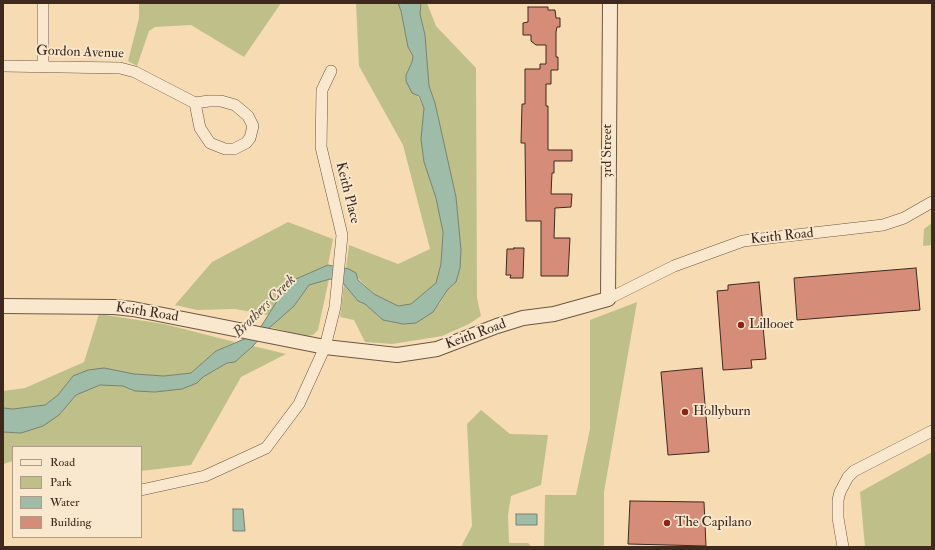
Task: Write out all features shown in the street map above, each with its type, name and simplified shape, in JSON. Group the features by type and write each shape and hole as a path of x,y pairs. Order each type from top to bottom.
{"street":[{"path":"43,3 43,66"},
{"name":"3rd Street","path":"608,300 610,3"},
{"name":"Gordon Avenue","path":"3,66 120,68 135,72 195,103"},
{"name":"Keith Place","path":"142,490 205,476 266,448 299,404 325,347 335,307 342,235 321,147 322,90 331,71"},
{"path":"221,101 242,110 248,116 252,126 250,138 234,149 217,148 210,143 200,128 195,103 221,101"},
{"name":"Keith Road","path":"3,306 114,307 205,322 325,347 397,356 437,349 497,326 523,318 554,314 608,300 674,266 743,241 883,225 904,218 932,202"},
{"path":"843,547 838,518 838,500 840,492 848,477 854,471 932,431"}],"green space":[{"path":"139,3 281,3 244,57 191,25 155,27 149,31 137,66 128,61 139,18"},
{"path":"356,3 398,3 408,47 413,55 412,62 406,75 424,108 422,139 424,162 436,198 443,232 441,264 436,283 411,304 398,306 374,294 349,269 346,268 349,245 398,264 430,249 403,145 359,66"},
{"path":"421,3 427,3 436,26 476,68 477,298 481,316 469,324 442,336 392,344 365,342 354,320 340,317 344,284 358,301 365,304 383,320 403,324 416,323 440,303 448,289 456,282 460,268 461,250 456,197 435,103 429,86 425,35 420,14"},
{"path":"288,222 333,239 328,265 289,282 268,315 235,309 197,310 175,305 212,262"},
{"path":"932,223 932,245 923,246 924,229"},
{"path":"329,279 318,330 313,335 306,336 269,327 294,306 309,285"},
{"path":"637,302 604,492 604,547 544,547 545,495 576,495 590,429 590,320"},
{"path":"99,314 164,324 235,342 216,351 191,373 164,376 134,374 73,376 58,395 45,405 13,409 3,408 3,391 25,388 84,362"},
{"path":"253,346 286,354 241,377 191,465 142,471 142,446 12,446 12,461 3,464 3,432 21,433 59,415 76,395 85,390 100,385 123,386 135,391 155,392 181,389 197,383 203,377 227,363 235,362"},
{"path":"481,410 510,434 548,435 541,485 511,496 508,515 509,543 528,543 532,547 461,547 472,526 467,424"},
{"path":"932,452 932,547 865,547 860,492"}],"water":[{"path":"398,3 421,3 420,14 425,35 429,86 435,103 456,197 461,250 460,268 456,282 448,289 433,312 416,323 403,324 383,320 365,304 358,301 344,284 330,279 309,285 294,306 268,329 253,346 235,362 227,363 203,377 197,383 182,389 155,392 135,391 123,386 100,385 76,395 59,415 43,426 21,433 3,432 3,408 13,409 45,405 58,395 73,376 88,370 104,368 134,374 164,376 191,373 216,351 249,337 262,325 289,282 328,265 349,269 356,273 358,280 374,294 398,306 411,304 436,283 441,264 443,232 436,198 424,162 421,139 424,108 419,96 412,93 406,81 406,75 413,56 408,47"},
{"path":"233,509 243,509 245,531 233,531"},
{"path":"516,514 537,514 537,525 516,525"}],"building":[{"path":"528,7 548,7 548,10 555,10 556,18 560,18 560,27 557,27 556,32 556,57 558,57 558,70 551,70 551,84 546,84 546,106 548,106 548,150 572,150 572,161 554,161 551,194 572,194 571,207 555,208 554,238 570,238 568,276 541,276 541,221 526,221 525,143 521,143 522,104 525,104 525,69 540,69 540,64 546,64 546,45 536,45 531,41 531,35 523,35 523,23 528,22"},
{"path":"524,248 523,278 510,278 511,275 506,275 507,249"},
{"path":"916,268 920,310 797,320 794,278"},
{"name":"Lillooet","path":"759,282 766,359 751,360 752,368 723,370 717,291 728,290 728,285"},
{"name":"Hollyburn","path":"702,368 709,452 668,455 661,372"},
{"name":"The Capilano","path":"630,501 704,502 706,546 628,544"}],"place":[{"name":"Lillooet","path":"741,325"},
{"name":"Hollyburn","path":"685,412"},
{"name":"The Capilano","path":"667,523"}],"water label":[{"name":"Brothers Creek","path":"265,307"}]}
